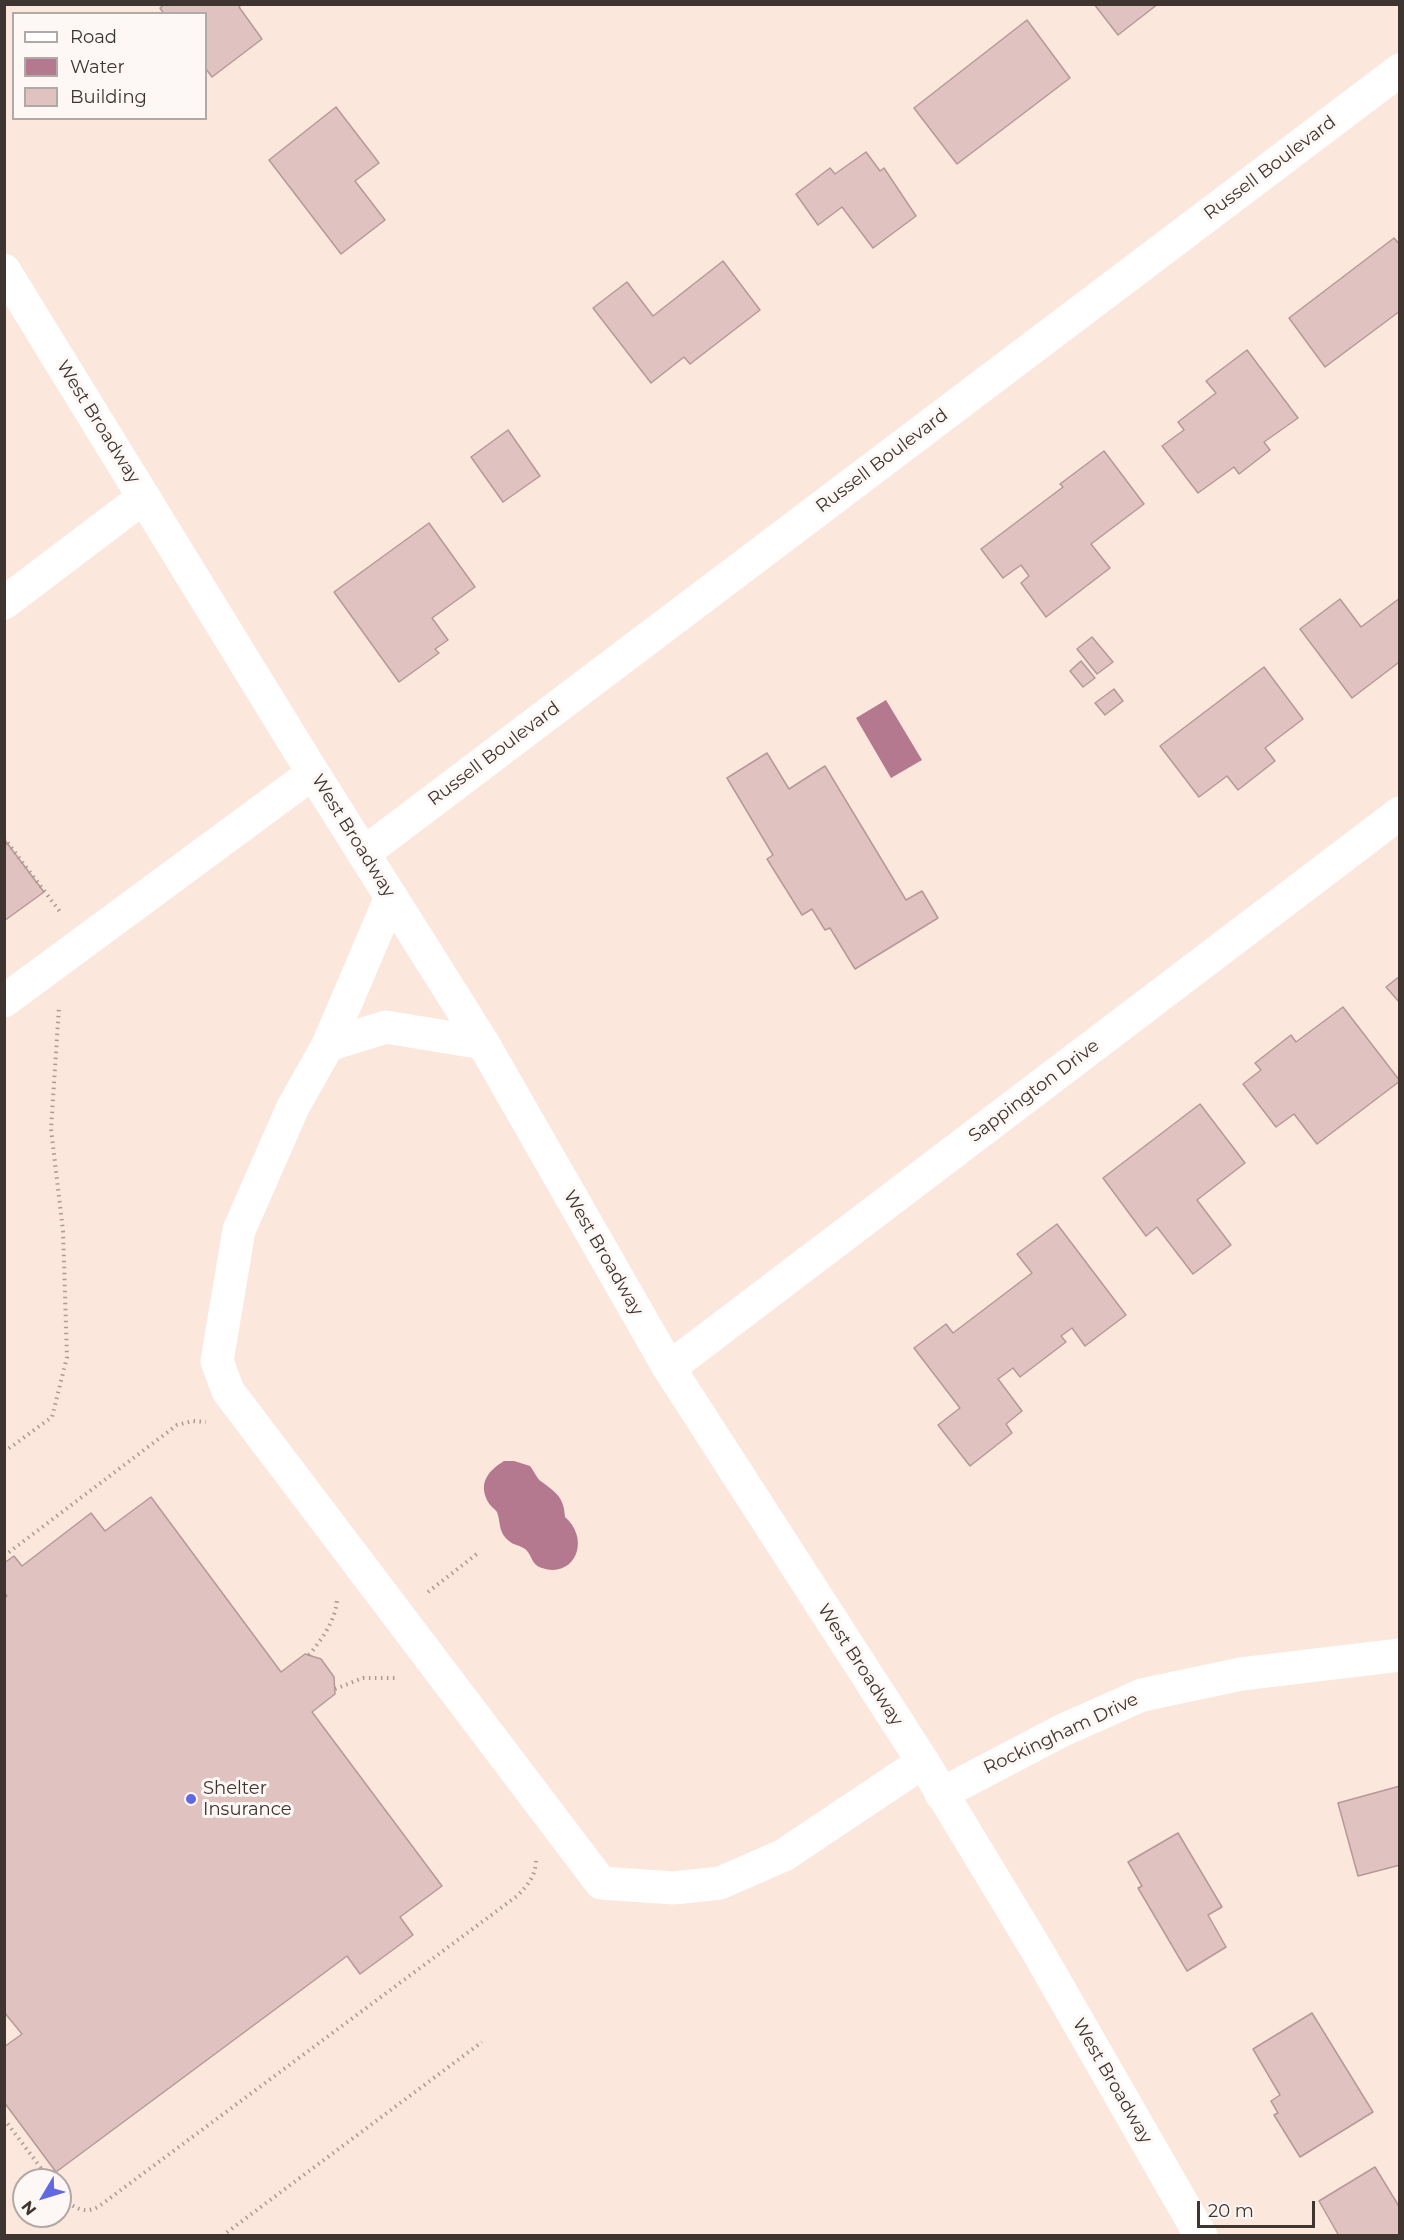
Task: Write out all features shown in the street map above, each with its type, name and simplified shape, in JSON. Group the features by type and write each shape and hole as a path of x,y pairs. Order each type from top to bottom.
{"street":[{"name":"Russell Boulevard","path":"364,853 1400,70"},
{"name":"West Broadway","path":"4,270 313,773 483,1043 669,1368 923,1762 1038,1952 1201,2235"},
{"path":"4,603 144,497"},
{"path":"4,1001 313,773"},
{"name":"Sappington Drive","path":"669,1368 1400,813"},
{"path":"391,897 328,1045 293,1107 239,1230 217,1361 228,1391 601,1883 674,1888 720,1883 784,1855 923,1762"},
{"path":"328,1045 386,1027 483,1043"},
{"name":"Rockingham Drive","path":"941,1794 1063,1730 1142,1695 1241,1674 1400,1655"}],"path":[{"path":"4,838 65,918"},
{"path":"4,1452 52,1417 67,1357 63,1231 51,1129 60,1001"},
{"path":"4,1556 177,1425 193,1420 210,1423"},
{"path":"399,1615 478,1553"},
{"path":"309,1654 329,1625 337,1606 337,1595"},
{"path":"335,1689 363,1678 385,1676 407,1679"},
{"path":"72,2206 84,2210 98,2207 517,1896 529,1884 535,1872 534,1850"},
{"path":"222,2235 482,2042"},
{"path":"4,2119 41,2168"}],"water":[{"path":"886,700 922,760 891,778 856,718"},
{"path":"504,1461 514,1461 530,1466 539,1479 561,1500 565,1517 577,1537 578,1547 570,1563 562,1568 553,1570 538,1567 525,1549 505,1538 497,1512 488,1502 484,1489 489,1473"}],"building":[{"path":"165,4 242,4 239,7 262,39 212,77 207,70 207,12 163,12 160,8"},
{"path":"1094,4 1158,4 1118,35"},
{"path":"1027,20 1070,78 957,164 914,108"},
{"path":"336,107 379,163 355,181 385,220 341,254 269,160"},
{"path":"866,152 880,171 884,168 916,216 873,248 842,207 818,225 796,194 830,168 835,174"},
{"path":"1394,238 1400,245 1400,311 1325,367 1289,318"},
{"path":"723,261 760,310 690,364 684,357 651,383 593,308 627,282 653,316"},
{"path":"1247,350 1298,418 1264,442 1270,450 1239,474 1234,467 1198,493 1162,446 1184,430 1178,422 1216,393 1206,381"},
{"path":"508,430 540,476 503,502 471,457"},
{"path":"1104,451 1144,504 1091,544 1110,568 1046,617 1021,583 1029,576 1021,565 1003,578 981,549 1063,487 1060,484"},
{"path":"429,523 475,587 432,618 448,640 435,649 439,653 399,682 334,592"},
{"path":"1400,598 1400,665 1398,663 1352,698 1300,629 1340,599 1361,627"},
{"path":"1092,637 1113,662 1097,674 1077,649"},
{"path":"1081,661 1095,678 1083,687 1070,671"},
{"path":"1264,667 1303,719 1265,748 1275,761 1238,790 1227,776 1199,797 1160,746"},
{"path":"1114,689 1123,701 1105,715 1095,703"},
{"path":"767,753 789,789 825,766 906,900 922,891 938,918 855,969 830,928 825,930 812,909 802,915 767,859 773,855 727,778"},
{"path":"4,839 44,892 4,921"},
{"path":"1400,976 1400,1003 1386,987"},
{"path":"1343,1007 1400,1081 1317,1144 1294,1114 1276,1127 1243,1084 1261,1070 1255,1063 1291,1035 1296,1042"},
{"path":"1200,1104 1245,1163 1197,1200 1231,1245 1193,1274 1157,1227 1146,1236 1103,1178"},
{"path":"1057,1224 1126,1315 1085,1346 1072,1328 1061,1336 1066,1342 1020,1377 1013,1368 998,1379 1022,1411 1006,1424 1012,1433 970,1466 938,1425 960,1408 914,1348 946,1324 953,1333 1032,1273 1017,1254"},
{"name":"Shelter Insurance","path":"151,1497 281,1672 305,1654 321,1659 334,1677 335,1694 312,1712 442,1886 400,1917 413,1935 360,1974 347,1956 61,2168 53,2168 4,2102 4,2047 22,2034 4,2012 4,1598 7,1596 4,1592 4,1563 14,1556 22,1566 91,1513 105,1531"},
{"path":"1400,1786 1400,1865 1358,1876 1338,1803"},
{"path":"1178,1833 1222,1907 1208,1915 1226,1947 1187,1971 1138,1888 1142,1886 1128,1862"},
{"path":"1312,2013 1373,2112 1300,2157 1274,2115 1278,2113 1271,2101 1280,2095 1253,2049"},
{"path":"1375,2167 1400,2208 1400,2236 1339,2236 1319,2201"}],"place":[{"name":"Shelter Insurance","path":"191,1799"}]}
